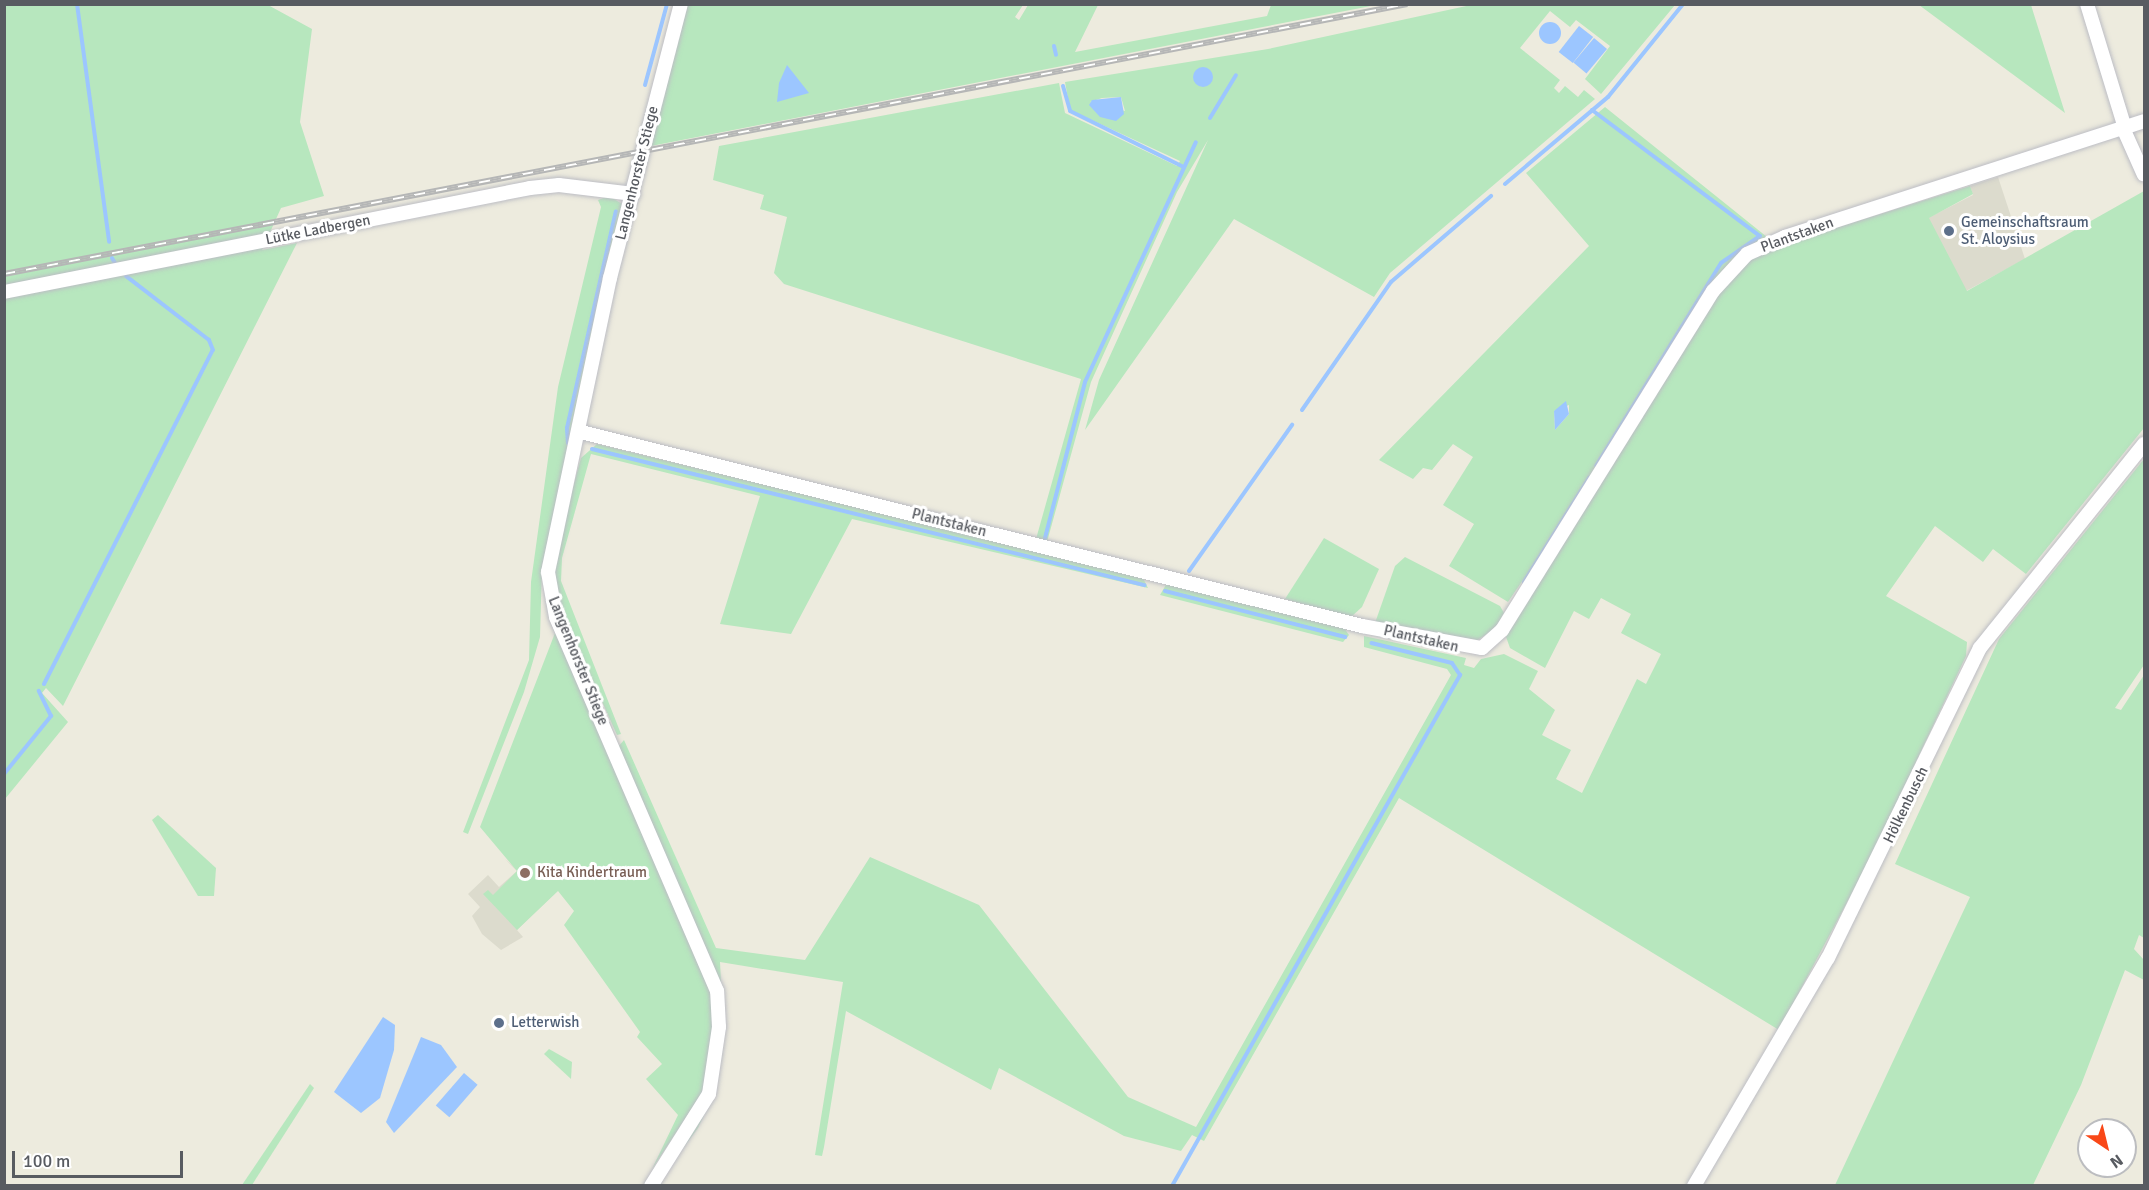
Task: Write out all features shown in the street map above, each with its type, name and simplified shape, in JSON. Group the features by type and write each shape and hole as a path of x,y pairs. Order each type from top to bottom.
{"street":[{"name":"Langenhorster Stiege","path":"651,1185 709,1094 719,1027 717,990 552,606 549,557 580,432 610,278 681,4"},
{"path":"2087,4 2124,128 2145,176"},
{"name":"Plantstaken","path":"580,432 1362,626 1482,648 1502,630 1713,291 1739,260 1777,240 2145,121"},
{"name":"Lütke Ladbergen","path":"4,292 530,188 559,185 633,194"},
{"name":"Hölkenbusch","path":"1694,1185 1850,917 1980,648 2145,444"}],"shaded area":[{"path":"1998,177 2025,259 1966,291 1928,218 1973,195 1970,186"},
{"path":"505,859 550,898 517,930 523,937 501,950 482,934 472,916 480,907 468,894 488,875 499,887 517,871"}],"green space":[{"path":"5,5 268,5 312,29 300,122 324,196 281,208 262,250 297,243 63,706 46,688 42,693 68,722 5,799"},
{"path":"686,5 1023,5 1015,17 1019,20 1028,5 1098,5 1075,52 1267,16 1271,5 1376,5 651,146"},
{"path":"1471,5 1675,5 1601,94 1585,79 1610,46 1576,20 1570,27 1550,11 1520,48 1560,80 1554,88 1559,93 1565,86 1578,97 1584,90 1595,99 1390,273 1374,297 1234,219 1085,430 1099,380 1208,140 1177,192 1091,382 1047,542 1036,539 1081,379 784,284 774,273 787,217 760,209 764,195 713,180 719,146 1059,83 1065,113 1177,166 1180,161 1070,110 1065,82 1268,49","holes":["1121,97 1125,111 1090,102 1102,98"]},
{"path":"1919,5 2031,5 2065,113 2053,104"},
{"path":"1605,107 1767,237 1747,251 1508,602 1449,566 1474,524 1443,505 1473,457 1453,444 1432,470 1423,468 1413,479 1379,460 1589,246 1526,173","holes":["1569,405 1569,414 1555,430 1554,411"]},
{"path":"1970,186 1973,194 1929,218 1967,291 2144,191 2144,428 2026,574 1993,549 1983,562 1935,526 1886,596 1967,642 1966,656 1869,861 1779,1030 1399,798 1204,1141 1192,1135 1181,1151 1124,1136 999,1068 991,1090 846,1011 824,1147 822,1156 815,1155 843,982 720,962 723,1022 715,1092 698,1128 656,1185 709,1102 720,984 618,747 624,740 716,948 805,960 870,857 979,905 1128,1097 1196,1127 1451,675 1447,669 1364,647 1364,636 1466,658 1464,665 1474,668 1481,659 1504,654 1538,671 1529,689 1555,710 1542,735 1571,750 1556,779 1582,793 1637,679 1646,684 1661,654 1621,633 1631,614 1601,598 1589,619 1574,611 1545,668 1510,648 1505,634 1730,275 1762,251"},
{"path":"609,196 624,205 542,566 540,637 524,692 468,834 463,832 529,660 531,582 558,387 601,207 598,200"},
{"path":"597,444 1143,578 1148,588 852,519 791,634 720,624 760,496 591,454 562,558 561,581 621,734 617,735 554,594 554,556 581,458"},
{"path":"2144,459 2144,665 2115,708 2121,710 2144,675 2144,938 2139,935 2134,949 2144,960 2144,980 2125,970 2081,1085 2033,1185 1835,1185 1970,897 1895,864 1999,639"},
{"path":"1324,538 1379,569 1362,607 1351,617 1285,599"},
{"path":"1405,557 1500,606 1504,613 1496,628 1476,641 1375,623 1395,566"},
{"path":"1167,583 1344,628 1349,635 1343,642 1160,595"},
{"path":"555,633 715,998 708,1084 652,1169 678,1115 646,1079 662,1064 637,1037 640,1032 564,925 574,911 558,891 517,930 483,894 488,890 493,895 517,871 480,827"},
{"path":"158,815 216,868 214,896 198,896 152,820"},
{"path":"549,1049 572,1062 571,1079 544,1054"},
{"path":"310,1084 314,1088 252,1185 242,1185"}],"water":[{"path":"1550,22 1558,25 1561,33 1558,41 1550,44 1542,41 1539,33 1542,25"},
{"path":"1579,26 1593,37 1573,63 1559,52"},
{"path":"1594,38 1607,49 1586,73 1573,63"},
{"path":"787,65 809,93 777,102 779,83"},
{"path":"1203,67 1210,70 1213,77 1210,84 1203,87 1196,84 1193,77 1196,70"},
{"path":"1121,97 1124,114 1116,121 1100,117 1089,105 1092,100"},
{"path":"1566,401 1569,414 1555,430 1554,411"},
{"path":"383,1017 395,1025 394,1050 380,1098 361,1113 334,1092"},
{"path":"421,1037 441,1045 457,1067 394,1133 386,1122"},
{"path":"464,1073 478,1085 449,1117 436,1105"}],"waterway":[{"path":"77,4 109,242"},
{"path":"645,85 667,4"},
{"path":"1505,184 1608,97 1683,4"},
{"path":"1054,46 1056,55"},
{"path":"1210,118 1236,75"},
{"path":"1063,86 1070,111 1182,166"},
{"path":"1592,110 1760,236 1721,263 1596,466"},
{"path":"1045,538 1085,382 1196,142"},
{"path":"1302,410 1391,282 1491,196"},
{"path":"568,443 567,428 616,211"},
{"path":"112,258 115,263"},
{"path":"44,684 213,350 209,340 126,276"},
{"path":"1189,571 1292,425"},
{"path":"592,449 1144,585"},
{"path":"1524,582 1589,478"},
{"path":"1165,591 1345,637"},
{"path":"1172,1186 1460,675 1452,663 1371,643"},
{"path":"4,774 51,716 39,691"}],"railway":[{"path":"4,274 1407,4"}],"place":[{"name":"Gemeinschaftsraum St. Aloysius","path":"1949,231"},
{"name":"Kita Kindertraum","path":"525,873"},
{"name":"Letterwish","path":"499,1023"}]}
